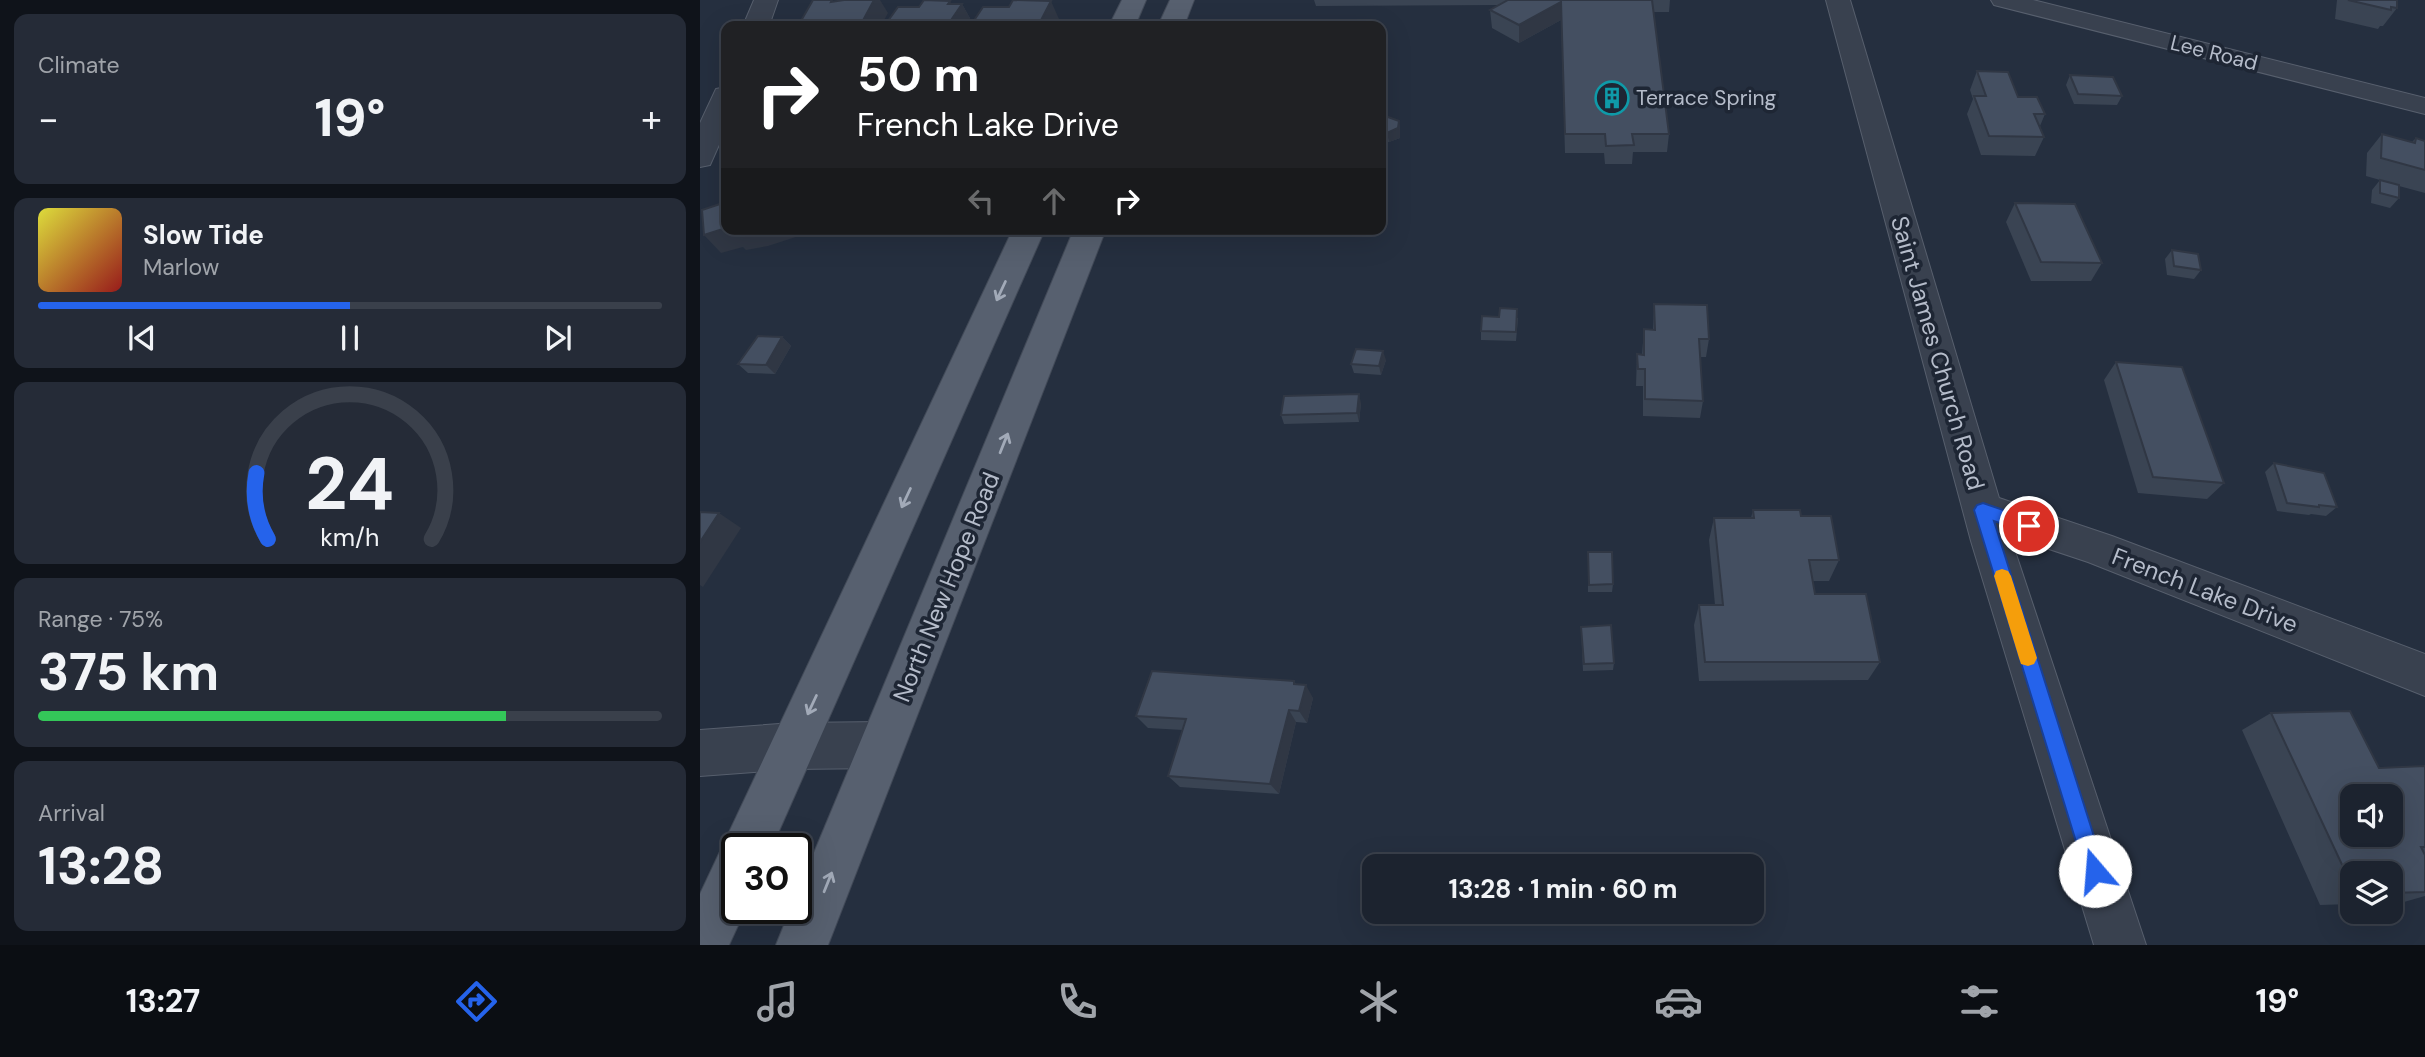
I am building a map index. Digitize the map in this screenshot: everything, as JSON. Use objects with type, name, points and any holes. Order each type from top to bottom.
[{"type":"main road","points":[[1124,21],[1134,0]]},
{"type":"main road","points":[[1173,21],[1182,0]]},
{"type":"main road","points":[[753,833],[1026,235]]},
{"type":"main road","name":"North New Hope Road","points":[[802,945],[1088,235]]},
{"type":"main road","points":[[703,945],[721,905]]},
{"type":"street","points":[[758,21],[765,0]]},
{"type":"street","name":"Saint James Church Road","points":[[1838,0],[1983,510],[2120,945]]},
{"type":"street","name":"Lee Road","points":[[2003,0],[2425,106]]},
{"type":"street","points":[[700,158],[721,106]]},
{"type":"street","name":"French Lake Drive","points":[[1983,510],[2098,548],[2425,675]]},
{"type":"street","points":[[700,753],[793,746],[883,745]]},
{"type":"building","points":[[813,0],[874,0],[863,21],[801,21]]},
{"type":"building","points":[[924,0],[962,4],[950,21],[888,21],[898,7],[919,7]]},
{"type":"building","points":[[1013,0],[1051,1],[1041,21],[974,21],[983,7],[1009,7]]},
{"type":"building","name":"Terrace Spring","points":[[1508,0],[1652,0],[1669,134],[1632,134],[1634,145],[1606,146],[1605,134],[1565,134],[1561,2],[1519,25],[1490,10]]},
{"type":"building","points":[[2348,0],[2397,0],[2397,8],[2391,7],[2391,10]]},
{"type":"building","points":[[1977,71],[2008,72],[2018,97],[2037,97],[2045,114],[2034,114],[2044,137],[1989,136],[1974,96],[1986,96]]},
{"type":"building","points":[[2070,75],[2113,77],[2122,96],[2078,94]]},
{"type":"building","points":[[1386,118],[1399,121],[1398,128],[1386,133]]},
{"type":"building","points":[[2382,134],[2415,143],[2416,138],[2425,141],[2425,170],[2381,158]]},
{"type":"building","points":[[2380,180],[2399,185],[2399,198],[2380,193]]},
{"type":"building","points":[[2015,203],[2075,204],[2102,263],[2041,262]]},
{"type":"building","points":[[721,204],[721,230],[704,235],[702,210]]},
{"type":"building","points":[[2172,250],[2198,254],[2201,270],[2174,266]]},
{"type":"building","points":[[1654,304],[1707,305],[1709,339],[1699,339],[1703,401],[1645,399],[1645,369],[1638,369],[1637,354],[1644,355],[1644,329],[1655,330]]},
{"type":"building","points":[[1500,308],[1517,309],[1516,332],[1481,331],[1482,316],[1499,317]]},
{"type":"building","points":[[758,336],[782,337],[766,365],[738,364]]},
{"type":"building","points":[[1356,349],[1383,351],[1379,366],[1351,364]]},
{"type":"building","points":[[2116,362],[2182,367],[2224,483],[2153,477]]},
{"type":"building","points":[[1359,394],[1357,413],[1281,415],[1284,396]]},
{"type":"building","points":[[2274,463],[2324,473],[2337,507],[2287,503]]},
{"type":"building","points":[[1753,510],[1800,510],[1801,516],[1831,516],[1839,560],[1809,560],[1815,594],[1866,594],[1880,662],[1705,662],[1699,605],[1723,605],[1714,518],[1754,518]]},
{"type":"building","points":[[700,512],[719,513],[700,542]]},
{"type":"building","points":[[1588,552],[1612,552],[1613,584],[1589,585]]},
{"type":"building","points":[[1611,625],[1614,663],[1584,664],[1581,627]]},
{"type":"building","points":[[1152,671],[1294,681],[1294,684],[1306,685],[1299,711],[1289,710],[1270,784],[1168,776],[1186,719],[1136,716]]},
{"type":"building","points":[[2350,711],[2379,768],[2425,766],[2425,847],[2421,847],[2425,855],[2425,892],[2403,893],[2403,861],[2340,861],[2271,713]]},
{"type":"slow traffic","points":[[2002,576],[2028,658]]},
{"type":"place","name":"Terrace Spring","points":[[1612,98]]},
{"type":"route","points":[[2029,526],[1983,510],[2095,871]]}]
